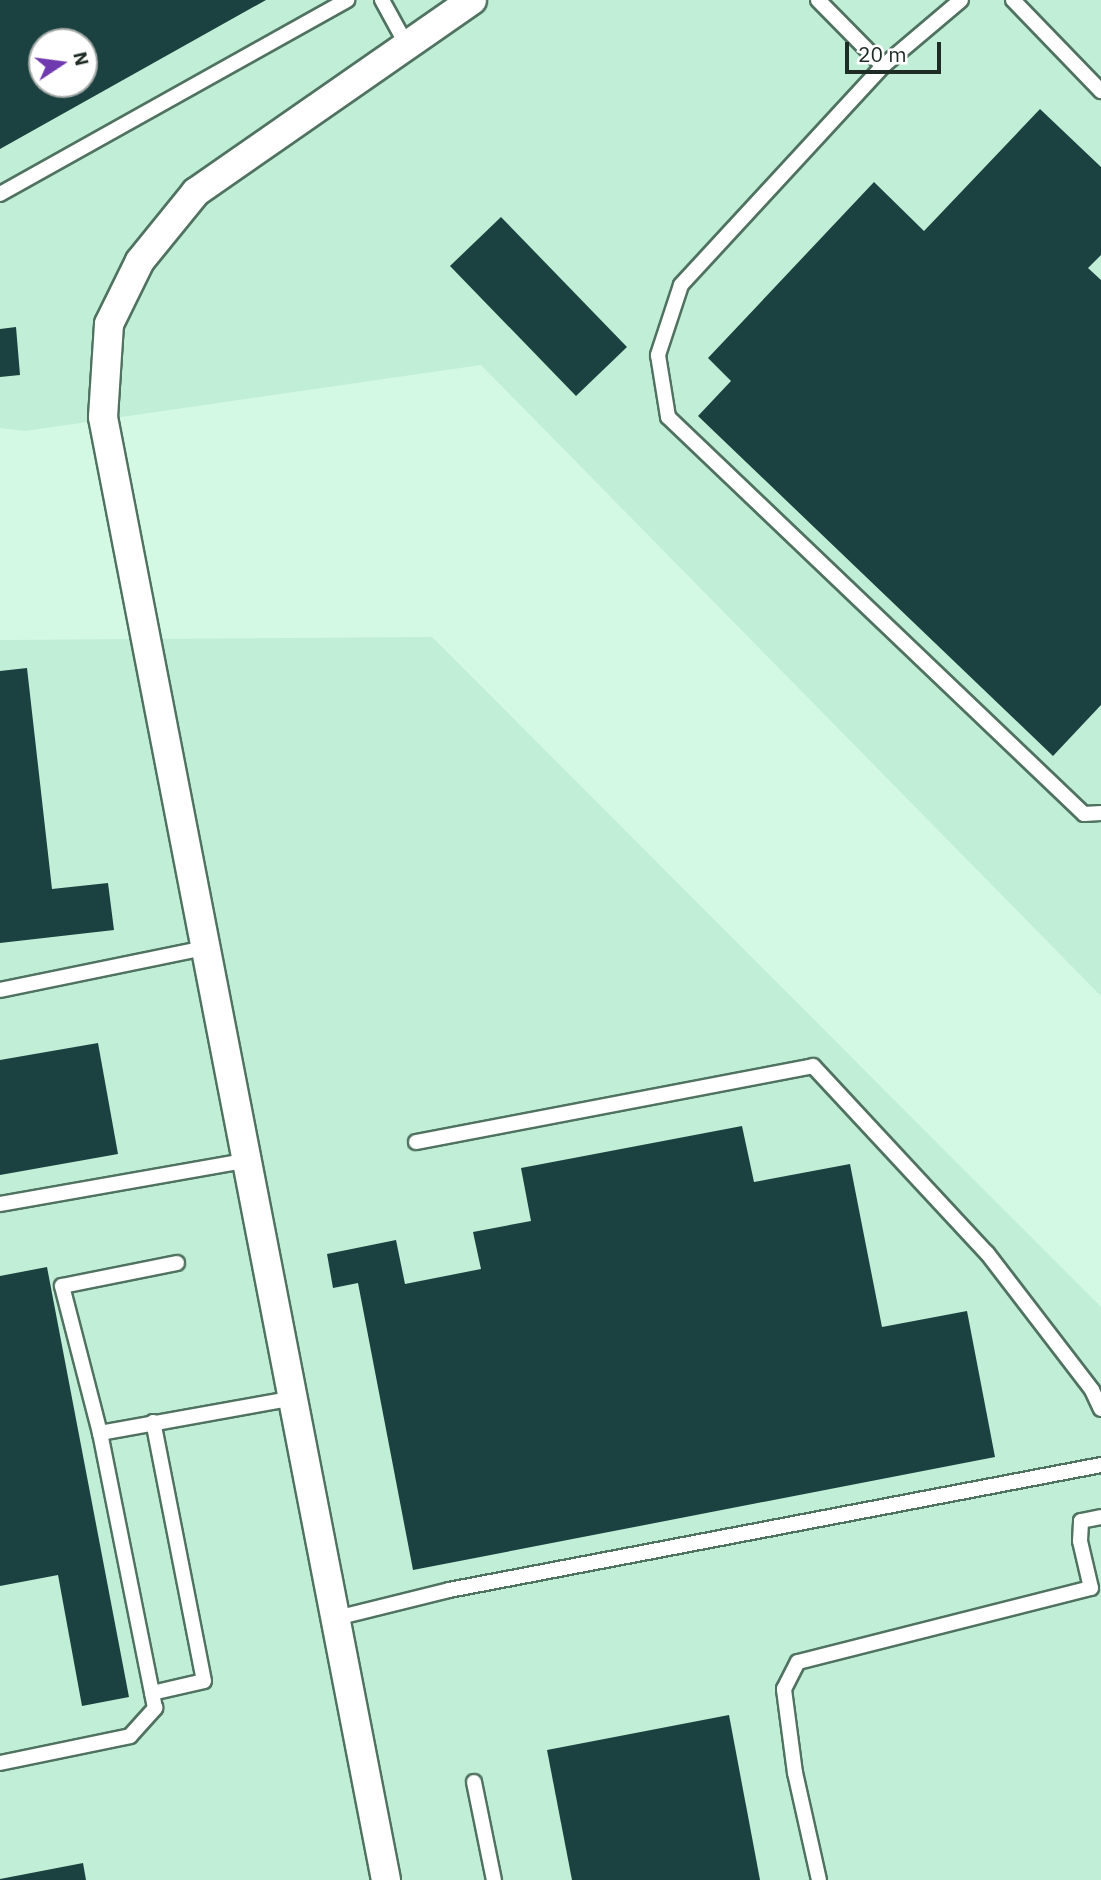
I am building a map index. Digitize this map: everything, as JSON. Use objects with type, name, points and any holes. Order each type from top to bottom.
[{"type":"street","points":[[386,1880],[209,947],[103,417],[109,324],[140,261],[196,191],[405,42],[472,0]]},
{"type":"lane","points":[[0,194],[347,0]]},
{"type":"lane","points":[[382,0],[405,42]]},
{"type":"lane","points":[[818,0],[883,66]]},
{"type":"lane","points":[[961,0],[883,66],[681,285],[658,355],[668,417],[1084,814],[1101,813]]},
{"type":"lane","points":[[1013,0],[1101,91]]},
{"type":"lane","points":[[0,990],[209,947]]},
{"type":"lane","points":[[416,1142],[813,1066],[987,1253],[1092,1390],[1101,1409]]},
{"type":"lane","points":[[0,1204],[249,1160]]},
{"type":"lane","points":[[0,1763],[130,1736],[155,1708],[100,1433],[62,1286],[177,1263]]},
{"type":"lane","points":[[100,1433],[294,1398]]},
{"type":"lane","points":[[152,1693],[204,1681],[153,1422]]},
{"type":"lane","points":[[335,1618],[449,1590],[1101,1465]]},
{"type":"lane","points":[[819,1880],[795,1773],[783,1689],[798,1662],[1091,1588],[1080,1541],[1081,1521],[1101,1517]]},
{"type":"lane","points":[[474,1782],[494,1880]]},
{"type":"shaded area","points":[[0,0],[1101,0],[1101,996],[481,365],[25,431],[0,428]]},
{"type":"shaded area","points":[[432,637],[1101,1307],[1101,1880],[0,1880],[0,640]]},
{"type":"building","points":[[0,0],[266,0],[98,94],[98,28],[28,28],[28,98],[91,98],[0,149]]},
{"type":"building","points":[[1040,109],[1101,167],[1101,255],[1088,268],[1101,280],[1101,705],[1053,756],[698,416],[731,381],[708,358],[874,182],[924,231]]},
{"type":"building","points":[[501,217],[627,347],[576,396],[450,266]]},
{"type":"building","points":[[16,327],[20,375],[0,377],[0,329]]},
{"type":"building","points":[[27,668],[52,889],[108,883],[114,930],[0,943],[0,671]]},
{"type":"building","points":[[98,1043],[118,1154],[0,1175],[0,1060]]},
{"type":"building","points":[[742,1126],[754,1182],[850,1164],[882,1327],[967,1311],[995,1457],[413,1570],[358,1283],[333,1288],[327,1254],[396,1240],[405,1284],[481,1269],[473,1232],[531,1221],[521,1168]]},
{"type":"building","points":[[47,1267],[129,1697],[82,1706],[58,1575],[0,1586],[0,1276]]},
{"type":"building","points":[[729,1715],[760,1880],[572,1880],[547,1750]]},
{"type":"building","points":[[83,1863],[86,1880],[0,1880],[0,1879]]}]
